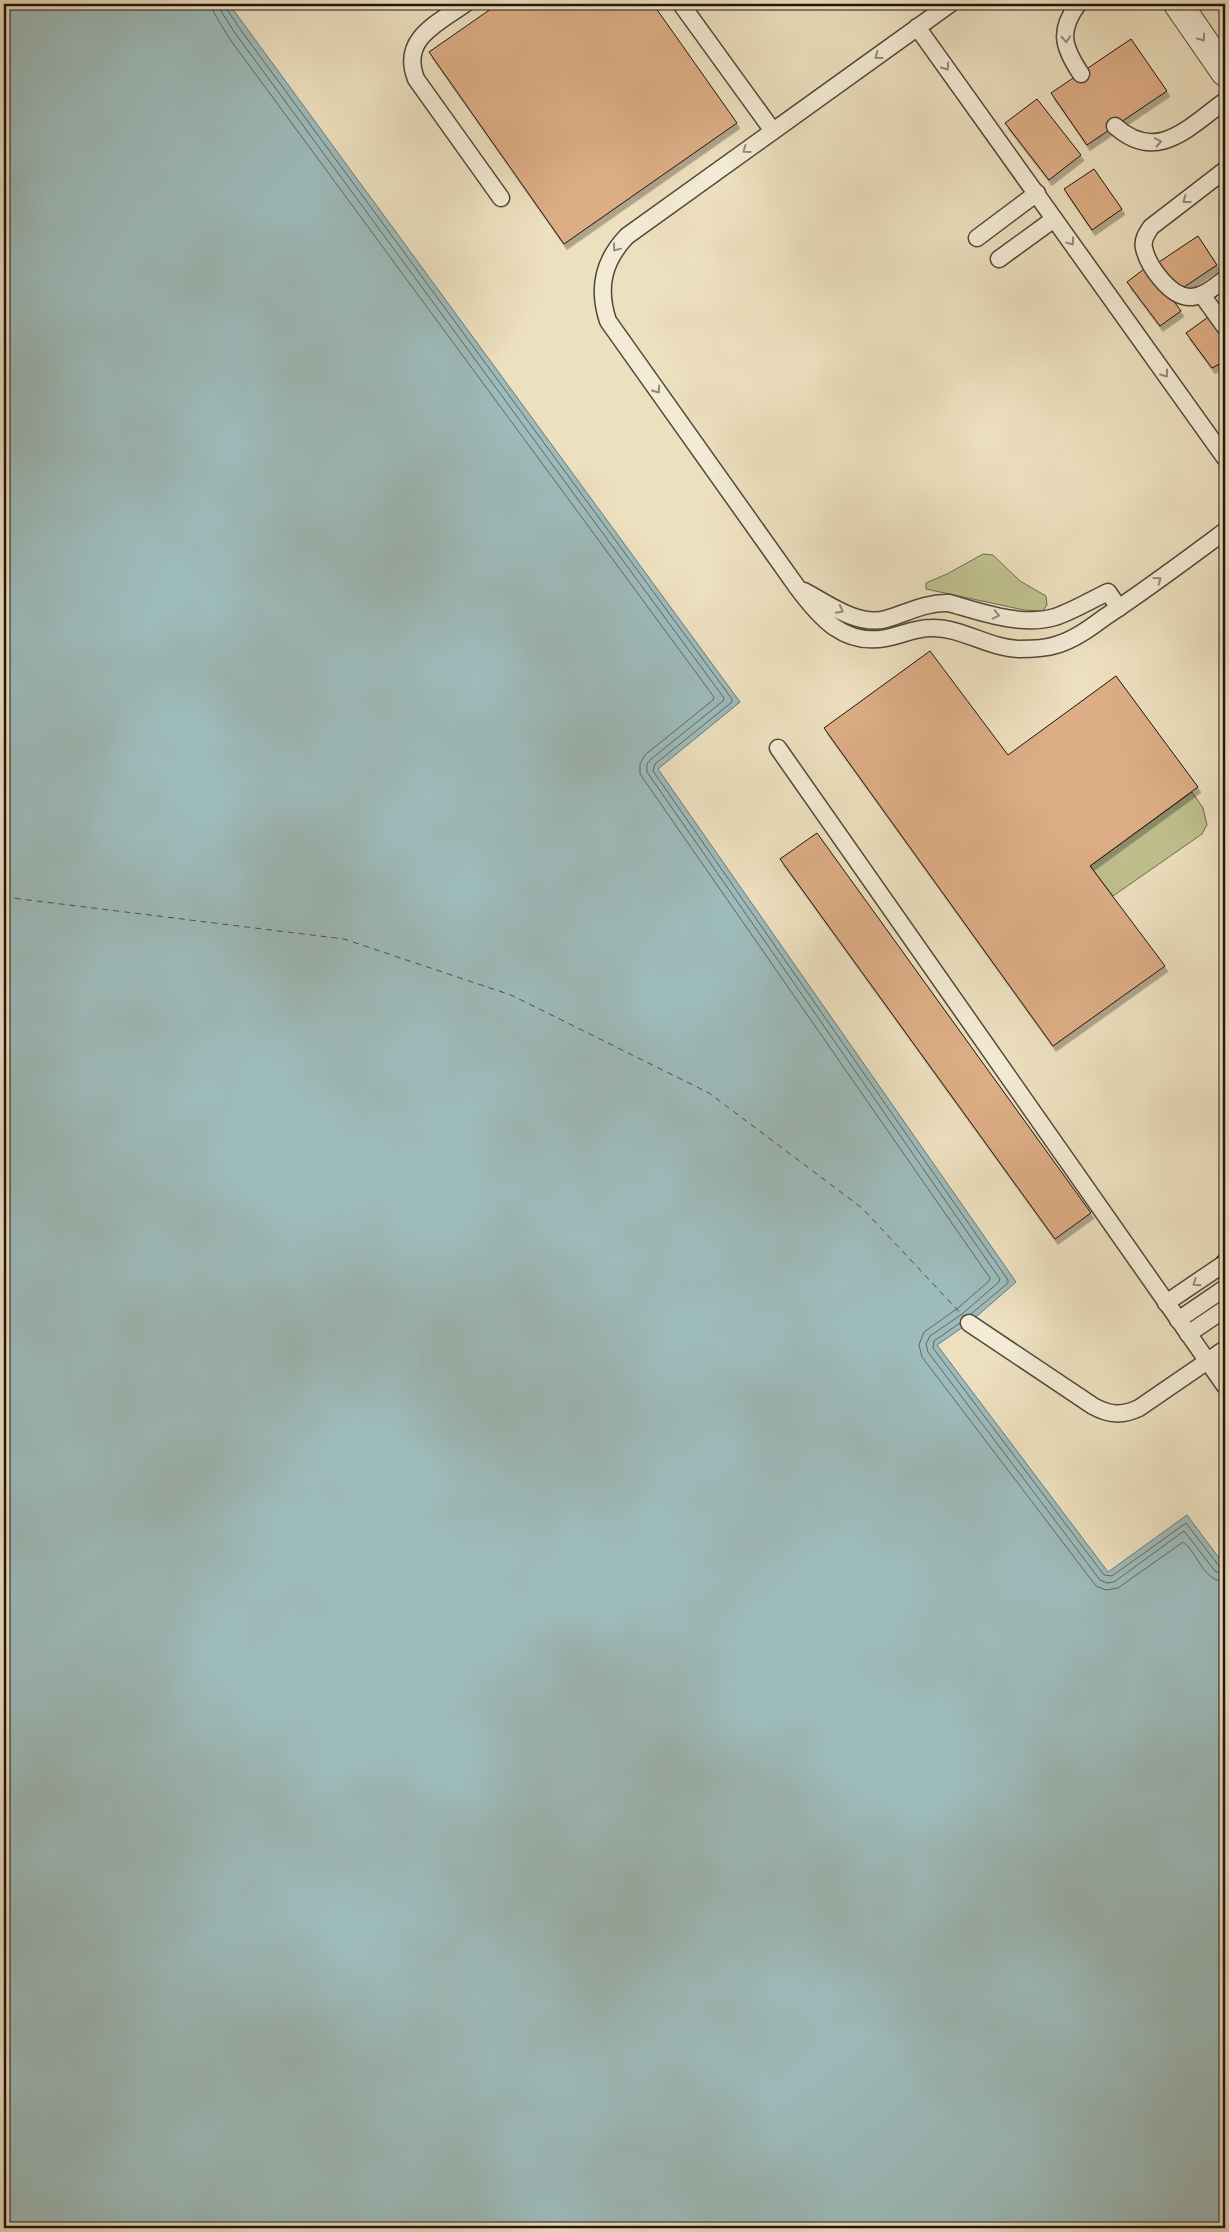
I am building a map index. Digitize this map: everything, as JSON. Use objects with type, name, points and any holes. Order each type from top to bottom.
[{"type":"street","points":[[1178,4],[1225,72]]},
{"type":"lane","points":[[466,4],[420,38],[411,58],[412,69],[416,79],[501,198]]},
{"type":"lane","points":[[681,4],[773,131]]},
{"type":"lane","points":[[950,4],[627,236],[616,247],[608,260],[603,274],[601,290],[603,306],[608,321],[797,587],[834,629],[846,634],[859,638],[880,638],[915,629],[933,628],[950,630],[995,645],[1016,649],[1036,649],[1057,645],[1076,636],[1118,608],[1225,531]]},
{"type":"lane","points":[[1078,4],[1071,14],[1066,27],[1065,40],[1068,55],[1080,74]]},
{"type":"lane","points":[[917,27],[1225,458]]},
{"type":"lane","points":[[1115,126],[1127,137],[1138,141],[1160,142],[1171,138],[1225,101]]},
{"type":"lane","points":[[1225,170],[1151,227],[1145,236],[1144,247],[1167,288],[1177,295],[1190,297],[1202,295],[1225,279]]},
{"type":"lane","points":[[977,238],[1036,193]]},
{"type":"lane","points":[[999,259],[1054,219]]},
{"type":"lane","points":[[1202,295],[1225,327]]},
{"type":"lane","points":[[797,587],[848,614],[876,620],[937,603],[949,603],[1018,620],[1044,619],[1056,616],[1108,592],[1118,608]]},
{"type":"lane","points":[[778,748],[1225,1386]]},
{"type":"lane","points":[[1166,1303],[1225,1263]]},
{"type":"lane","points":[[1178,1320],[1225,1288]]},
{"type":"lane","points":[[1188,1334],[1225,1310]]},
{"type":"lane","points":[[969,1323],[1093,1406],[1104,1412],[1116,1415],[1128,1414],[1139,1408],[1225,1349]]},
{"type":"green space","points":[[983,554],[993,555],[1020,581],[1046,596],[1047,605],[1043,611],[1024,610],[926,589],[926,583],[947,574]]},
{"type":"green space","points":[[1192,792],[1203,808],[1207,825],[1202,834],[1113,896],[1090,866]]},
{"type":"water","points":[[4,4],[229,4],[740,702],[658,769],[1016,1282],[969,1323],[937,1345],[1108,1572],[1187,1515],[1225,1566],[1225,2228],[4,2228]]},
{"type":"building","points":[[498,4],[653,4],[737,123],[564,244],[429,52]]},
{"type":"building","points":[[1131,39],[1167,91],[1087,145],[1051,93]]},
{"type":"building","points":[[1037,99],[1081,155],[1049,180],[1005,123]]},
{"type":"building","points":[[1094,169],[1122,209],[1092,230],[1064,189]]},
{"type":"building","points":[[1198,236],[1217,265],[1178,291],[1159,262]]},
{"type":"building","points":[[1148,266],[1181,311],[1160,326],[1127,282]]},
{"type":"building","points":[[1225,305],[1225,366],[1223,362],[1212,368],[1186,333]]},
{"type":"building","points":[[930,651],[1008,755],[1116,676],[1198,787],[1090,866],[1165,966],[1053,1046],[824,728]]},
{"type":"building","points":[[817,833],[1091,1213],[1055,1239],[780,859]]},
{"type":"building","points":[[1225,1249],[1225,1289],[1210,1264]]},
{"type":"ferry route","points":[[4,897],[344,939],[511,995],[709,1093],[862,1208],[965,1318]]}]
